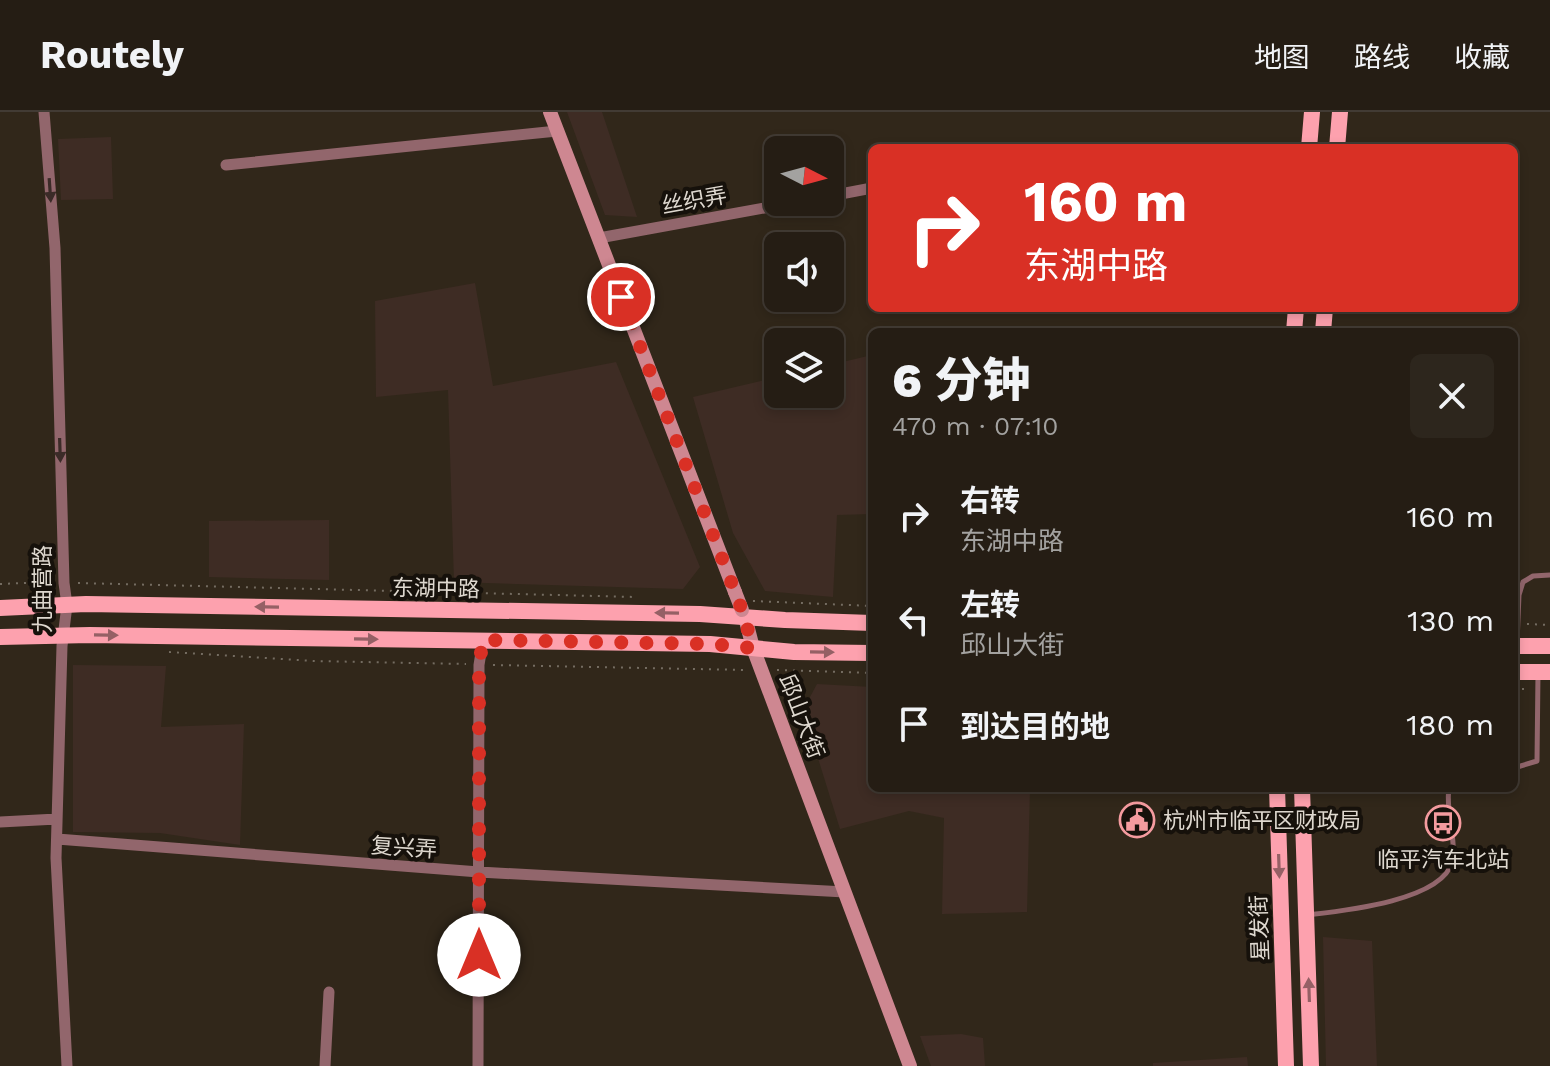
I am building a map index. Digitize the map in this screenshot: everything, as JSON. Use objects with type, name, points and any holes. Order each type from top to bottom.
[{"type":"main road","name":"邱山大街","points":[[550,112],[735,592],[745,609],[753,648],[910,1066]]},
{"type":"main road","points":[[1309,144],[1312,112]]},
{"type":"main road","points":[[1337,144],[1340,112]]},
{"type":"main road","name":"东湖中路","points":[[0,608],[67,605],[700,614],[745,609],[868,623]]},
{"type":"main road","points":[[0,637],[63,635],[710,644],[868,653]]},
{"type":"main road","points":[[1518,646],[1550,646]]},
{"type":"main road","points":[[1518,672],[1544,672]]},
{"type":"main road","name":"星发街","points":[[1277,792],[1286,1066]]},
{"type":"main road","points":[[1302,792],[1311,1066]]},
{"type":"street","name":"九曲营路","points":[[44,112],[55,248],[67,605],[63,635],[57,819],[67,1066]]},
{"type":"street","points":[[226,165],[557,131]]},
{"type":"street","points":[[844,193],[868,189]]},
{"type":"street","name":"丝织弄","points":[[599,238],[764,208]]},
{"type":"street","points":[[478,1066],[479,665],[483,640]]},
{"type":"street","points":[[0,822],[57,819]]},
{"type":"street","name":"复兴弄","points":[[57,839],[479,872],[845,892]]},
{"type":"street","points":[[325,1066],[329,992]]},
{"type":"lane","points":[[1518,624],[1519,595],[1523,582],[1533,576],[1550,575]]},
{"type":"lane","points":[[1518,767],[1537,761],[1544,672]]},
{"type":"lane","points":[[1306,915],[1356,909],[1398,899],[1442,879],[1452,861],[1449,792]]},
{"type":"path","points":[[0,584],[641,597]]},
{"type":"path","points":[[745,609],[868,606]]},
{"type":"path","points":[[1518,624],[1550,625]]},
{"type":"path","points":[[156,651],[313,661],[868,673]]},
{"type":"shaded area","points":[[567,112],[602,112],[637,217],[605,215]]},
{"type":"shaded area","points":[[111,137],[113,199],[61,200],[58,139]]},
{"type":"shaded area","points":[[475,283],[493,386],[616,362],[700,567],[683,589],[454,582],[448,390],[376,397],[375,301]]},
{"type":"shaded area","points":[[868,356],[868,514],[837,515],[833,597],[765,591],[733,533],[693,397],[764,380],[764,408],[844,408],[844,362]]},
{"type":"shaded area","points":[[329,520],[329,580],[209,577],[209,521]]},
{"type":"shaded area","points":[[73,665],[166,666],[161,727],[244,724],[240,845],[160,833],[73,832]]},
{"type":"shaded area","points":[[817,684],[868,687],[868,792],[1030,792],[1027,912],[942,914],[944,818],[909,811],[840,829],[803,710]]},
{"type":"shaded area","points":[[1323,937],[1372,941],[1377,1066],[1326,1066]]},
{"type":"shaded area","points":[[961,1034],[983,1038],[985,1066],[931,1066],[920,1036]]},
{"type":"shaded area","points":[[1247,1057],[1248,1066],[1153,1066],[1153,1063]]},
{"type":"place","name":"杭州市临平区财政局","points":[[1137,820]]},
{"type":"place","name":"临平汽车北站","points":[[1443,823]]},
{"type":"route","points":[[479,955],[479,665],[483,640],[710,644],[753,648],[742,610],[621,297]]}]
